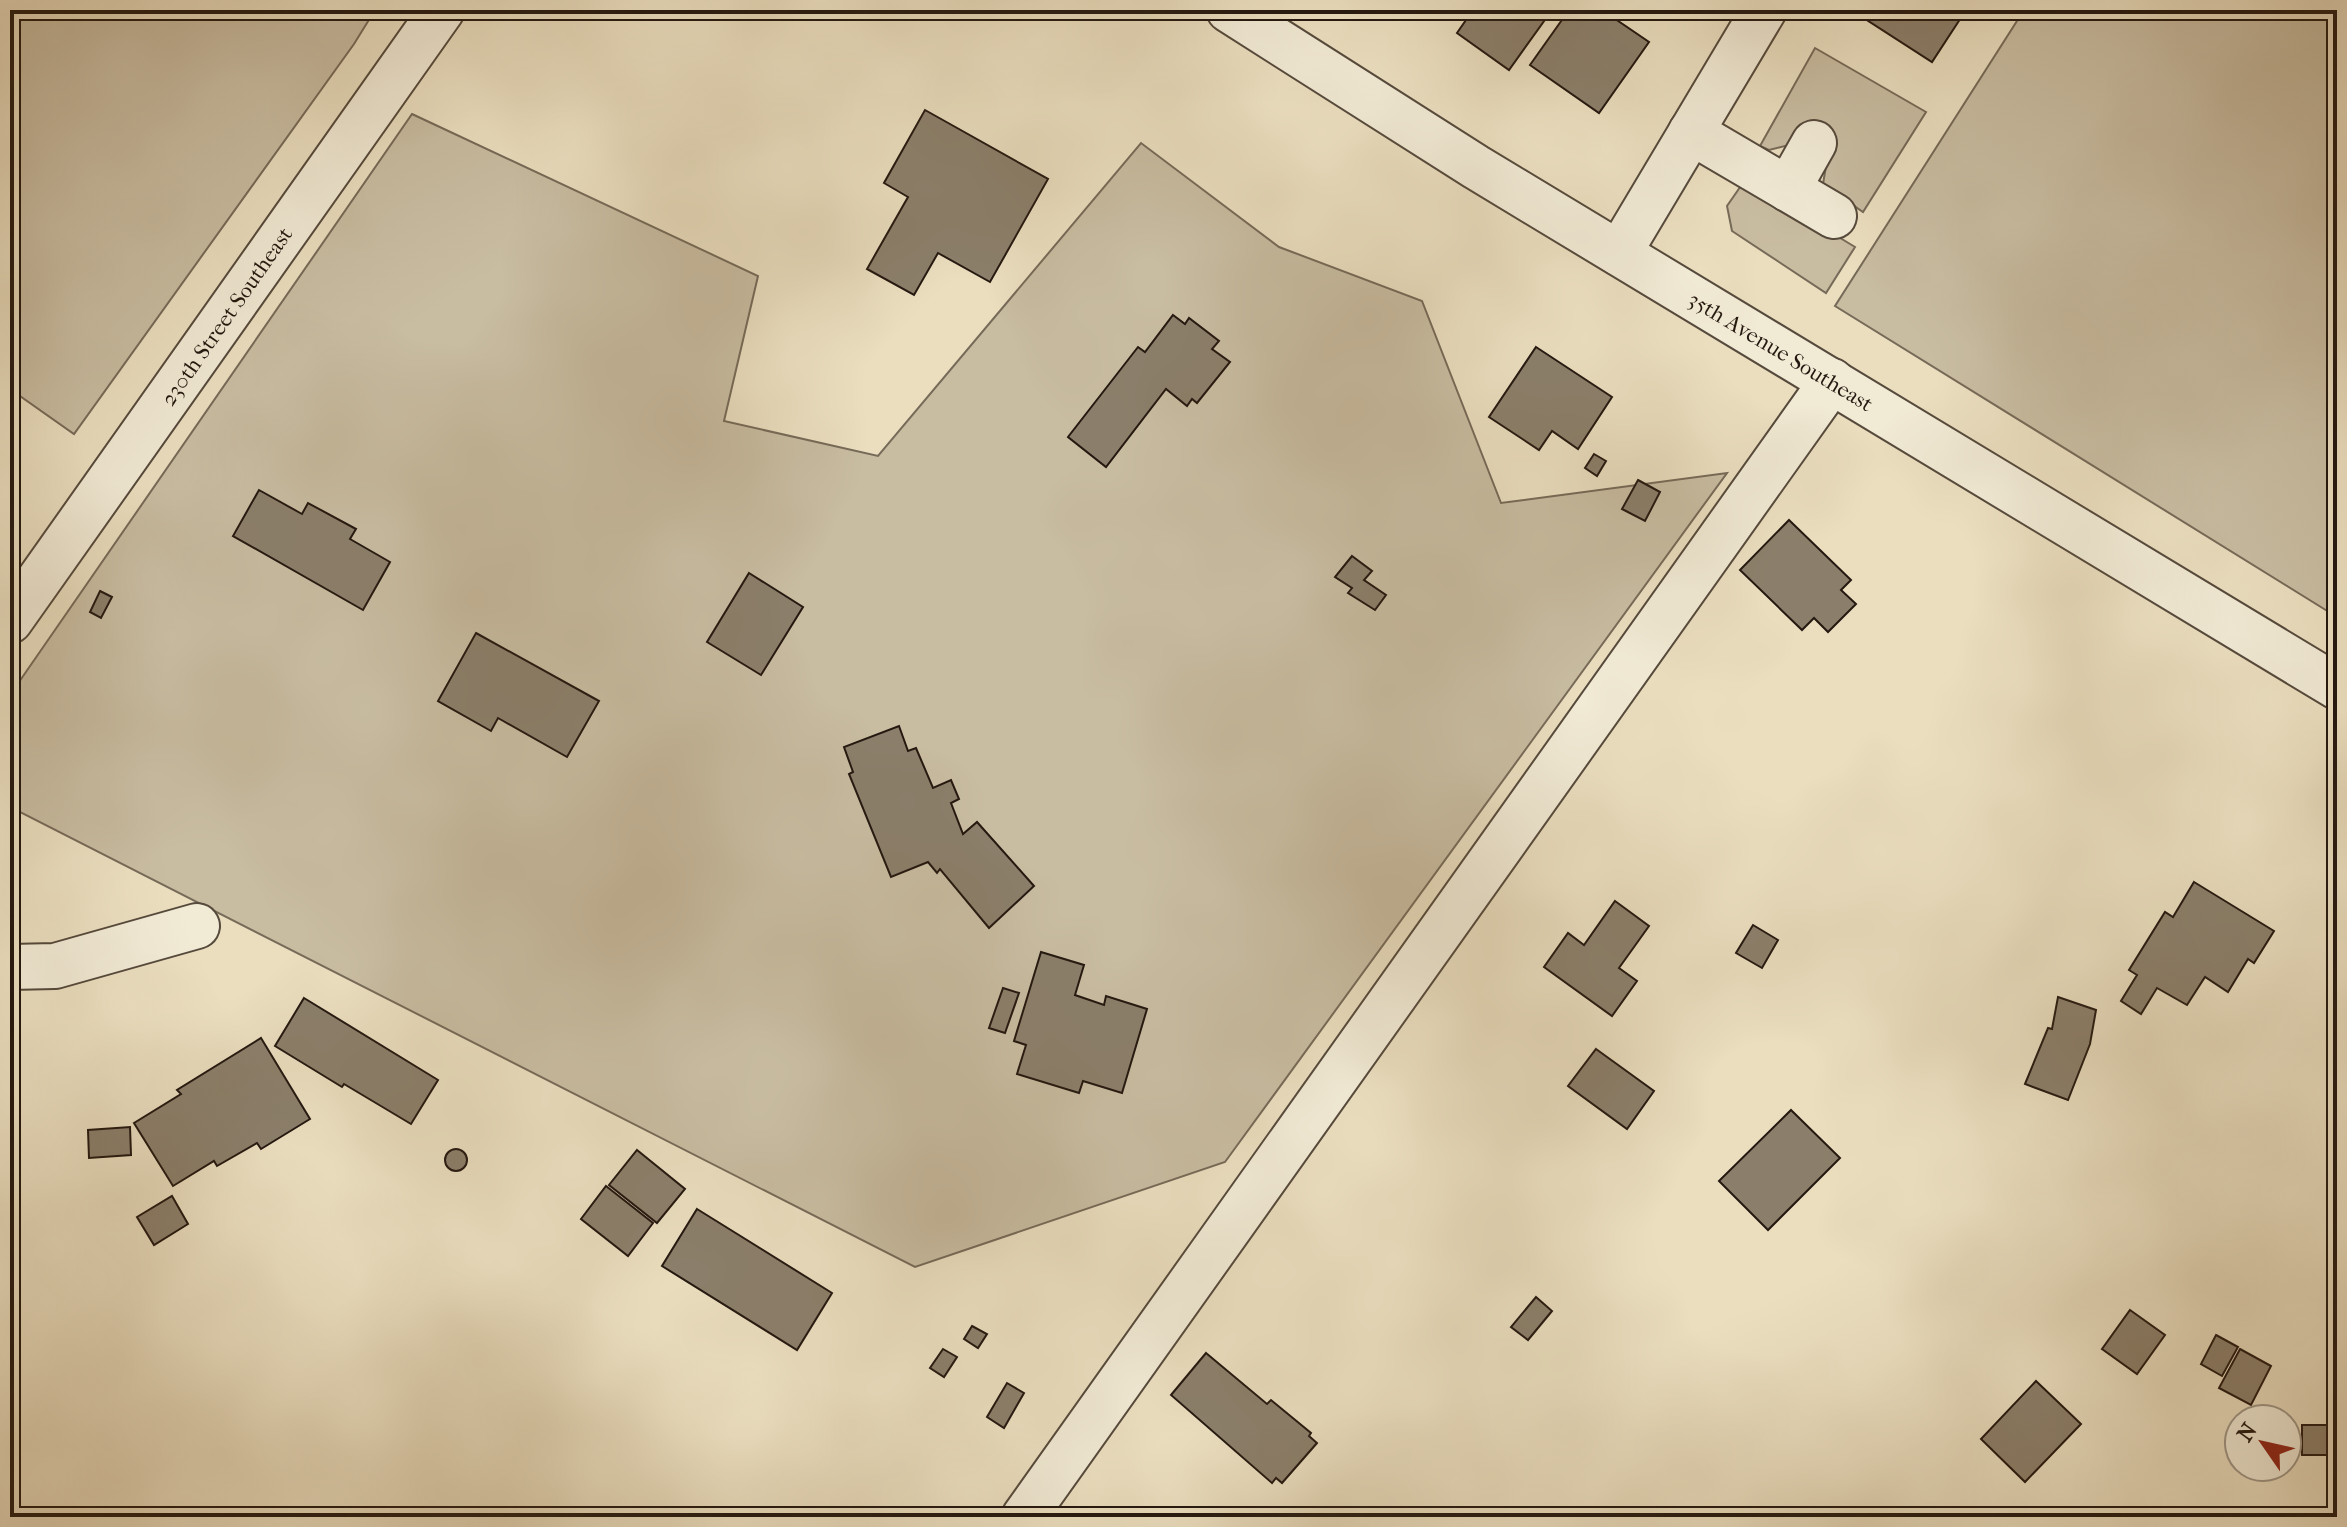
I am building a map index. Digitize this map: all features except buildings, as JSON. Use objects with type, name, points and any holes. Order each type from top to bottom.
[{"type":"street","name":"230th Street Southeast","points":[[10,621],[442,10]]},
{"type":"street","name":"35th Avenue Southeast","points":[[1229,10],[1454,153],[2337,687]]},
{"type":"street","points":[[1619,253],[1763,11]]},
{"type":"street","points":[[1691,132],[1834,216]]},
{"type":"street","points":[[1788,189],[1814,143]]},
{"type":"street","points":[[1024,1517],[1832,381]]},
{"type":"street","points":[[10,967],[55,966],[197,926]]},
{"type":"shaded area","points":[[10,10],[375,10],[354,44],[74,434],[10,389]]},
{"type":"shaded area","points":[[2024,10],[2337,10],[2337,617],[1835,306]]},
{"type":"shaded area","points":[[1815,48],[1926,112],[1863,212],[1823,184],[1828,154],[1789,145],[1769,150],[1760,146]]},
{"type":"shaded area","points":[[412,114],[758,276],[724,421],[878,456],[1141,143],[1279,247],[1422,301],[1501,503],[1727,473],[1225,1162],[915,1267],[10,807],[10,695]]},
{"type":"shaded area","points":[[1745,180],[1855,247],[1826,293],[1732,231],[1727,206]]}]
